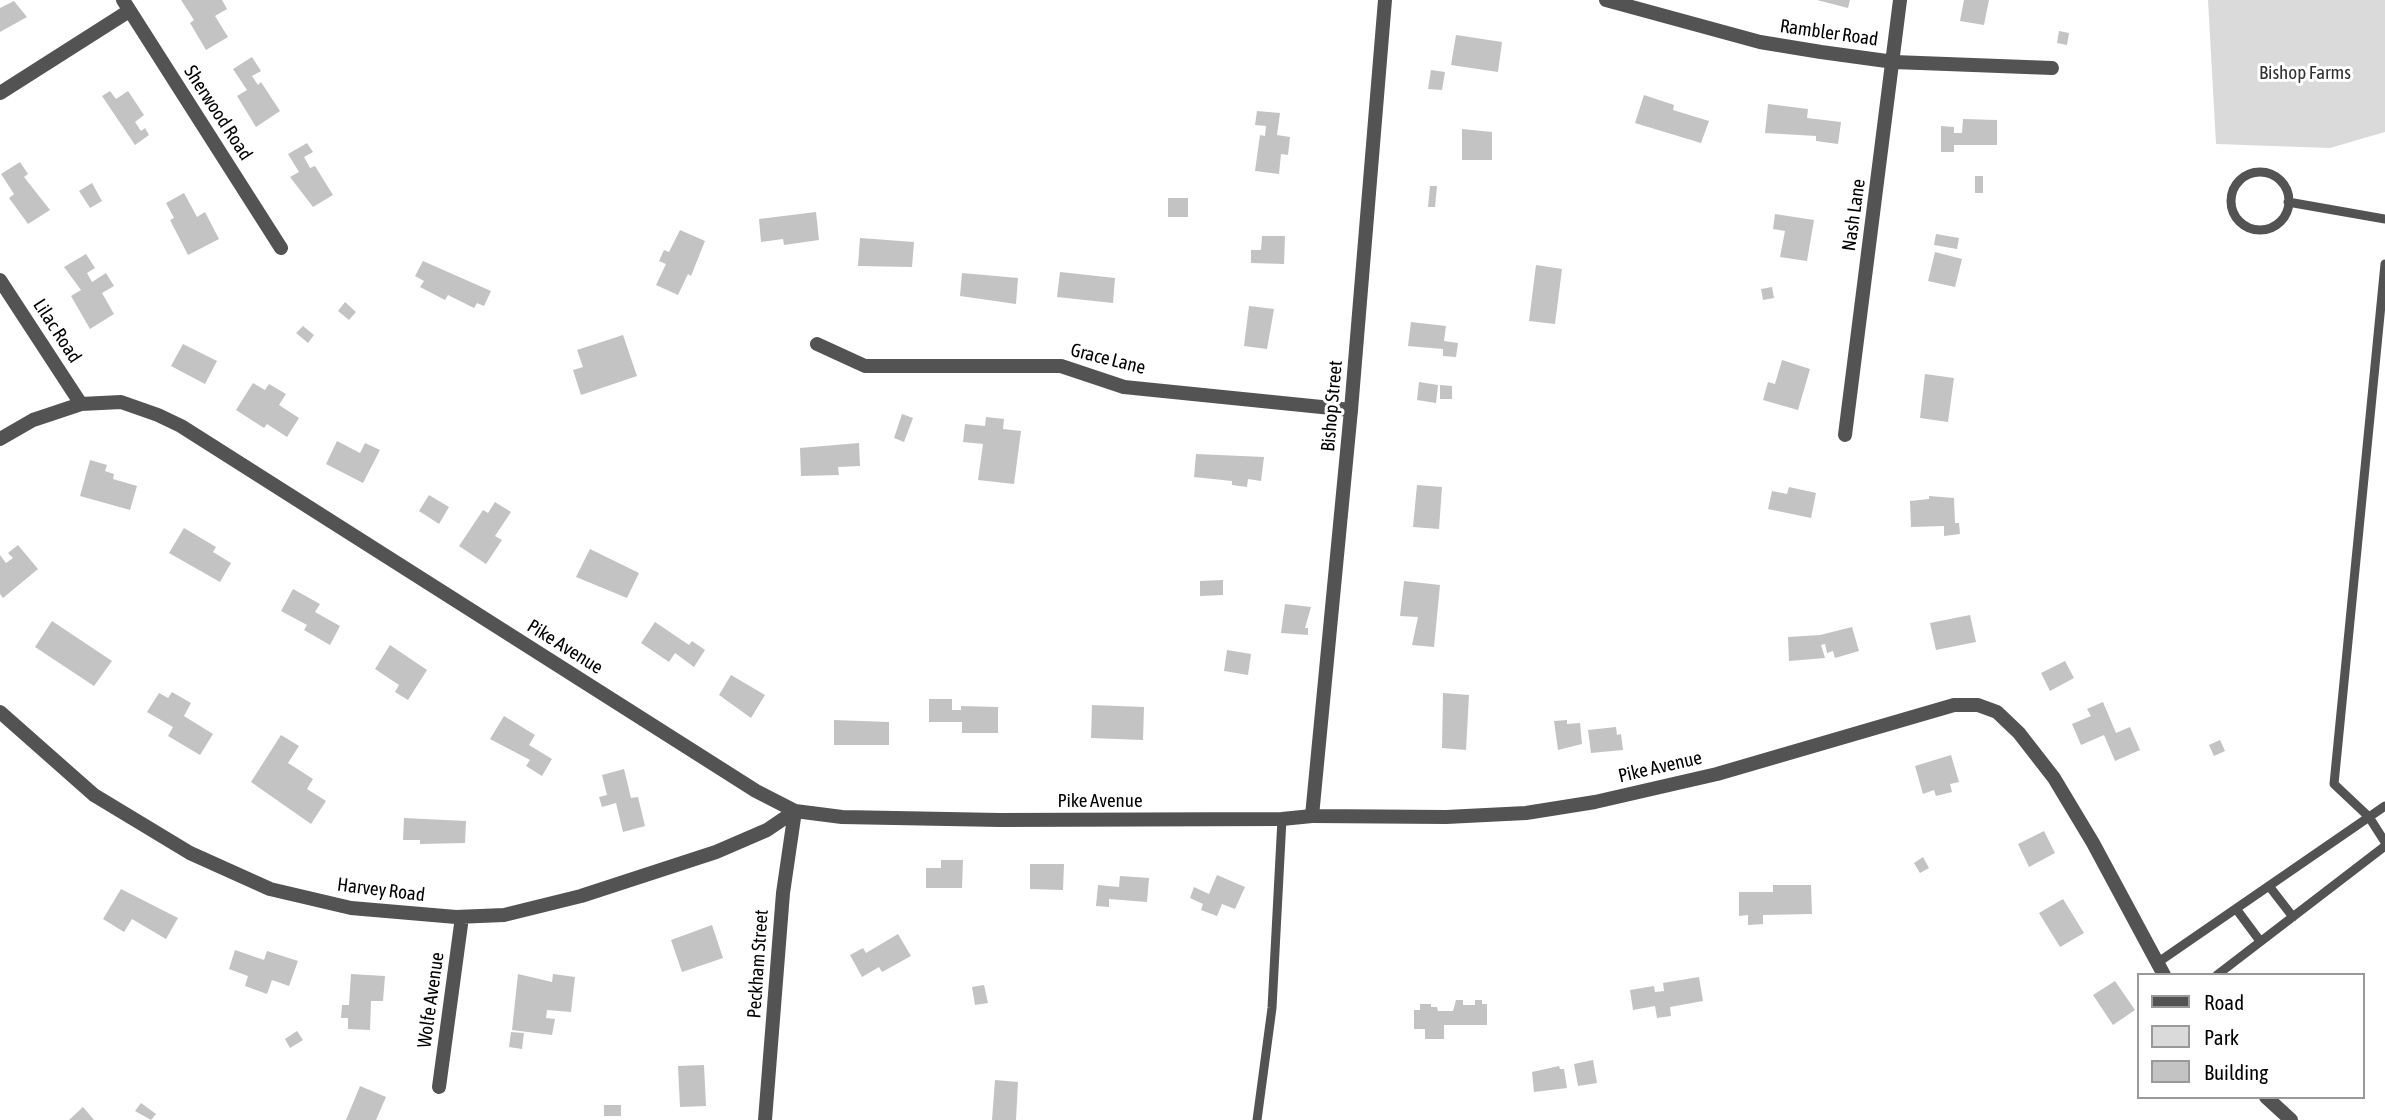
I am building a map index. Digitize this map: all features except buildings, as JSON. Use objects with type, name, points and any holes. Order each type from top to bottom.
[{"type":"street","name":"Bishop Street","points":[[1312,816],[1351,410],[1385,0]]},
{"type":"street","name":"Rambler Road","points":[[1606,0],[1760,42],[1894,62],[2052,68]]},
{"type":"street","name":"Nash Lane","points":[[1845,435],[1894,62],[1899,0]]},
{"type":"street","points":[[0,93],[126,5]]},
{"type":"street","name":"Sherwood Road","points":[[126,5],[281,248]]},
{"type":"street","name":"Lilac Road","points":[[0,280],[81,404]]},
{"type":"street","name":"Grace Lane","points":[[817,344],[865,366],[1061,366],[1125,387],[1351,410]]},
{"type":"street","name":"Pike Avenue","points":[[0,439],[33,420],[81,404],[121,402],[180,426],[744,784],[794,811],[818,816],[1000,820],[1282,819],[1312,816],[1446,817],[1526,813],[1581,804],[1717,774],[1954,705],[1978,705],[1997,712],[2019,733],[2054,778],[2093,843],[2161,969]]},
{"type":"street","name":"Harvey Road","points":[[0,712],[94,795],[190,853],[270,889],[351,908],[462,917],[496,917],[581,897],[725,848],[766,830],[794,811]]},
{"type":"street","name":"Peckham Street","points":[[765,1120],[783,893],[794,811]]},
{"type":"street","name":"Wolfe Avenue","points":[[439,1087],[462,917]]},
{"type":"street","points":[[2268,1099],[2291,1120]]},
{"type":"lane","points":[[2258,172],[2268,173],[2283,184],[2288,202],[2282,219],[2266,229],[2256,229],[2247,227],[2234,214],[2231,195],[2241,179],[2258,172]]},
{"type":"lane","points":[[2288,202],[2385,219]]},
{"type":"lane","points":[[2220,973],[2385,844],[2369,817],[2334,784],[2385,264]]},
{"type":"lane","points":[[2161,969],[2269,886],[2385,806]]},
{"type":"lane","points":[[1257,1120],[1272,1008],[1282,819]]},
{"type":"lane","points":[[2269,886],[2292,917]]},
{"type":"lane","points":[[2237,910],[2260,941]]},
{"type":"green space","name":"Bishop Farms","points":[[2208,0],[2385,0],[2385,132],[2330,148],[2216,144]]}]
